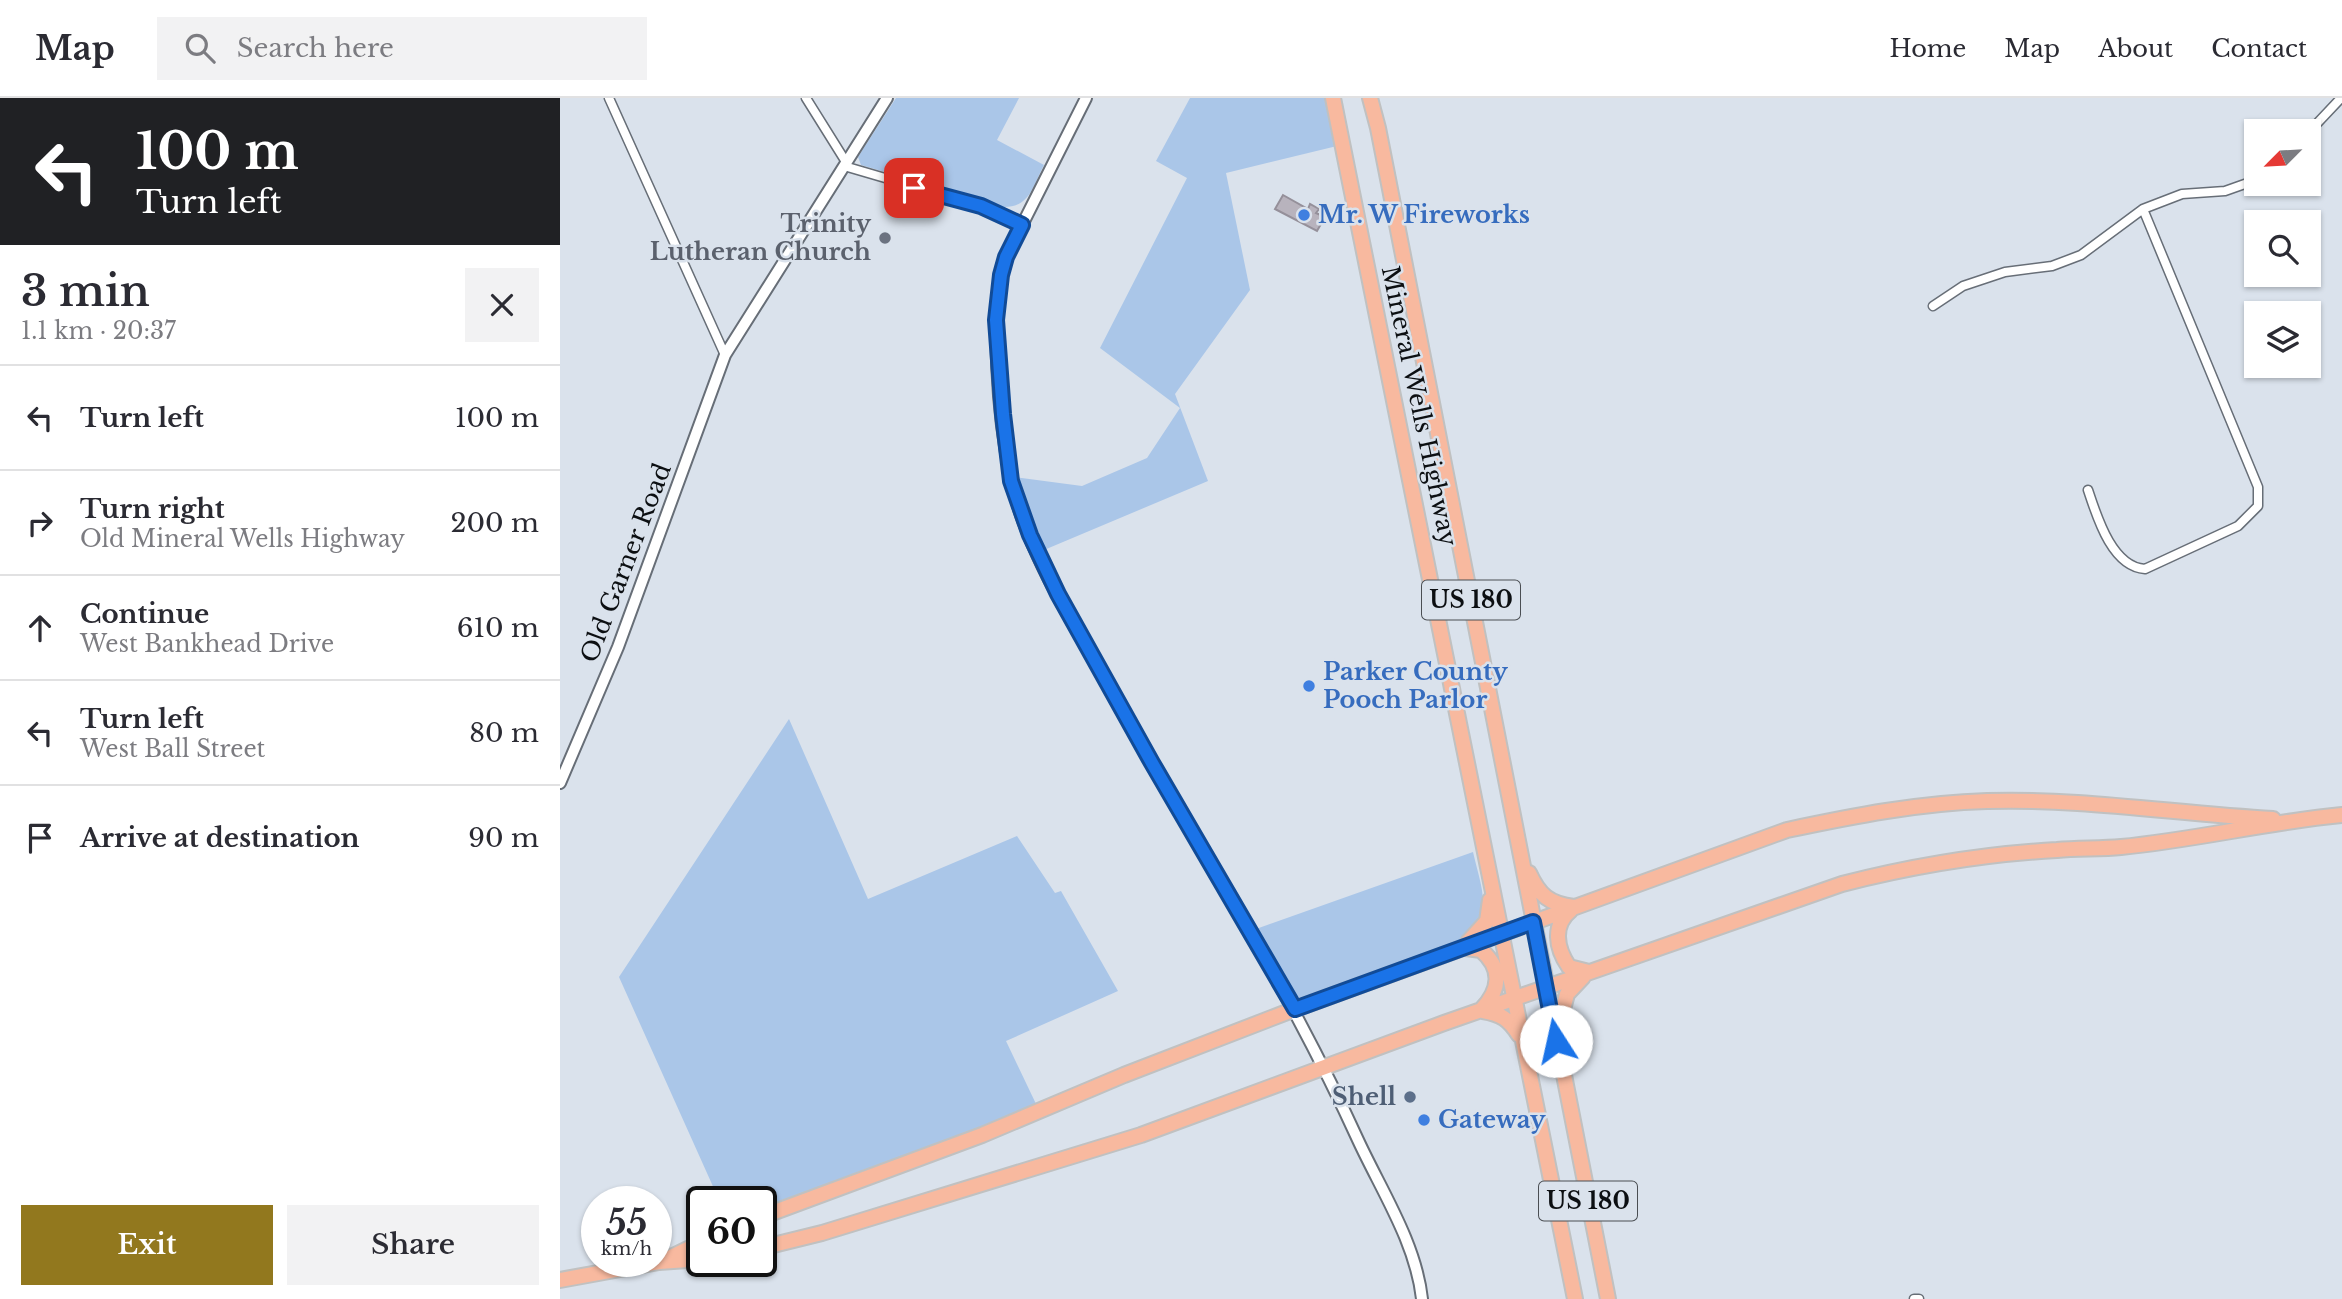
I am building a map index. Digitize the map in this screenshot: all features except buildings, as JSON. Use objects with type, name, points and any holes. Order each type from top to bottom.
[{"type":"main road","name":"Mineral Wells Highway","points":[[1333,98],[1575,1299]]},
{"type":"main road","name":"Mineral Wells Highway","points":[[1370,98],[1608,1299]]},
{"type":"main road","points":[[777,1211],[982,1135],[1124,1075],[1295,1009],[1787,830],[1909,808],[1985,801],[2039,801],[2292,820]]},
{"type":"main road","points":[[777,1244],[822,1233],[1141,1135],[1766,908],[1885,873],[2014,853],[2119,848],[2183,840],[2292,820],[2342,815]]},
{"type":"main road","points":[[1519,850],[1538,890],[1545,898],[1558,905],[1575,907]]},
{"type":"main road","points":[[1462,947],[1479,933],[1487,921],[1490,877]]},
{"type":"main road","points":[[1575,907],[1559,924],[1557,939],[1569,967],[1589,972]]},
{"type":"main road","points":[[1462,947],[1481,950],[1493,967],[1497,982],[1494,996],[1481,1010]]},
{"type":"main road","points":[[1556,1041],[1567,994],[1573,984],[1589,972]]},
{"type":"main road","points":[[1481,1010],[1498,1013],[1507,1019],[1523,1040]]},
{"type":"main road","points":[[560,1280],[581,1276]]},
{"type":"street","points":[[608,98],[725,355]]},
{"type":"street","points":[[806,98],[845,164],[981,206],[1022,225]]},
{"type":"street","name":"Old Garner Road","points":[[560,783],[623,635],[725,355],[887,98]]},
{"type":"street","points":[[1086,98],[1006,257],[1001,275],[996,320],[1011,481],[1030,535],[1058,594],[1152,763],[1295,1009],[1325,1067],[1401,1229],[1412,1258],[1422,1299]]},
{"type":"street","points":[[2321,120],[2341,98]]},
{"type":"street","points":[[1933,306],[1963,286],[1995,275],[2052,266],[2081,255],[2143,209],[2182,194],[2225,191],[2244,184]]},
{"type":"street","points":[[2088,491],[2113,548],[2123,560],[2136,568],[2145,569],[2238,526],[2258,506],[2258,487],[2143,209]]},
{"type":"street","points":[[1914,1299],[1919,1299]]},
{"type":"shaded area","points":[[896,98],[1019,98],[997,140],[1044,165],[1030,194],[1020,203],[1004,207],[861,165],[858,157]]},
{"type":"shaded area","points":[[1190,98],[1327,98],[1337,146],[1226,173],[1250,290],[1175,394],[1208,481],[1044,550],[1031,523],[1015,477],[1082,486],[1147,458],[1180,408],[1100,348],[1187,178],[1156,161]]},
{"type":"shaded area","points":[[789,719],[868,899],[1017,836],[1055,893],[1061,891],[1118,991],[1006,1041],[1037,1106],[777,1203],[777,1186],[713,1186],[619,977]]},
{"type":"shaded area","points":[[1473,852],[1483,902],[1477,923],[1469,932],[1456,942],[1301,998],[1291,994],[1256,929]]},
{"type":"place","name":"Mr. W Fireworks","points":[[1304,215]]},
{"type":"place","name":"Trinity Lutheran Church","points":[[885,238]]},
{"type":"place","name":"Parker County Pooch Parlor","points":[[1309,686]]},
{"type":"place","name":"Shell","points":[[1410,1097]]},
{"type":"place","name":"Gateway","points":[[1424,1120]]},
{"type":"route","points":[[914,188],[981,206],[1022,225],[1006,257],[1001,275],[996,320],[1011,481],[1030,535],[1058,594],[1152,763],[1295,1009],[1533,922],[1556,1041]]}]
